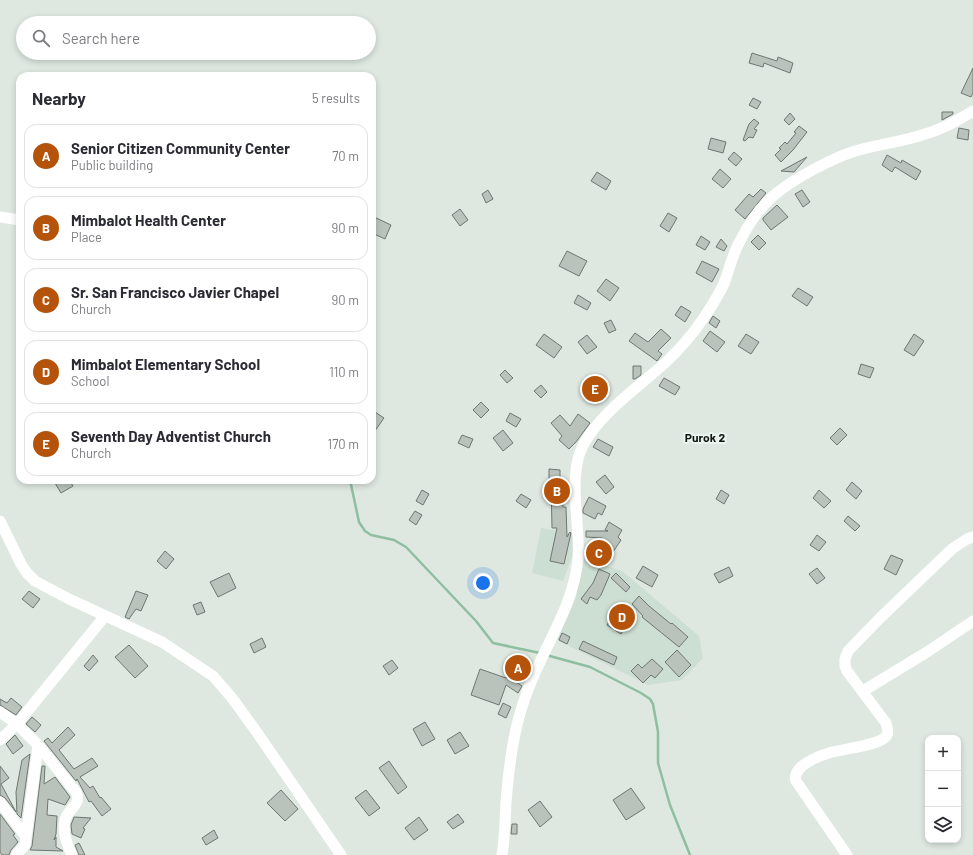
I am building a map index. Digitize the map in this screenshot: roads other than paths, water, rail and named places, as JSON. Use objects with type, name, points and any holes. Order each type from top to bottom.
[{"type":"street","points":[[502,855],[512,751],[525,697],[559,623],[570,595],[576,572],[578,555],[575,500],[576,476],[578,460],[585,442],[597,425],[622,400],[671,357],[704,318],[722,286],[740,240],[756,215],[778,192],[796,180],[831,161],[853,152],[924,135],[947,126],[973,111]]},
{"type":"street","points":[[0,218],[16,220]]},
{"type":"street","points":[[0,521],[21,564],[35,580],[105,616],[162,642],[213,676],[232,698],[256,731],[341,855]]},
{"type":"street","points":[[848,855],[803,791],[795,777],[797,771],[811,760],[829,753],[880,741],[887,735],[888,732],[886,723],[847,672],[845,659],[848,651],[880,618],[952,550],[967,539],[973,537]]},
{"type":"street","points":[[0,740],[16,724],[105,616]]},
{"type":"street","points":[[863,691],[927,652],[973,621]]},
{"type":"street","points":[[0,712],[16,724],[38,745],[76,792],[78,801],[69,812],[65,820],[64,831],[67,844],[72,855]]},
{"type":"street","points":[[16,855],[24,848],[38,745]]},
{"type":"street","points":[[0,802],[26,837]]},
{"type":"waterway","points":[[351,484],[359,522],[365,531],[371,535],[394,540],[406,547],[476,621],[493,643],[540,653]]},
{"type":"waterway","points":[[546,655],[590,667],[650,699],[653,704],[658,732],[658,763],[670,805],[690,855]]},
{"type":"place","name":"Seventh Day Adventist Church","points":[[595,389]]},
{"type":"place","name":"Mimbalot Health Center","points":[[557,491]]},
{"type":"place","name":"Sr. San Francisco Javier Chapel","points":[[599,553]]},
{"type":"place","name":"Mimbalot Elementary School","points":[[622,617]]},
{"type":"place","name":"Senior Citizen Community Center","points":[[518,668]]},
{"type":"district","name":"Purok 2","points":[[705,438]]}]
